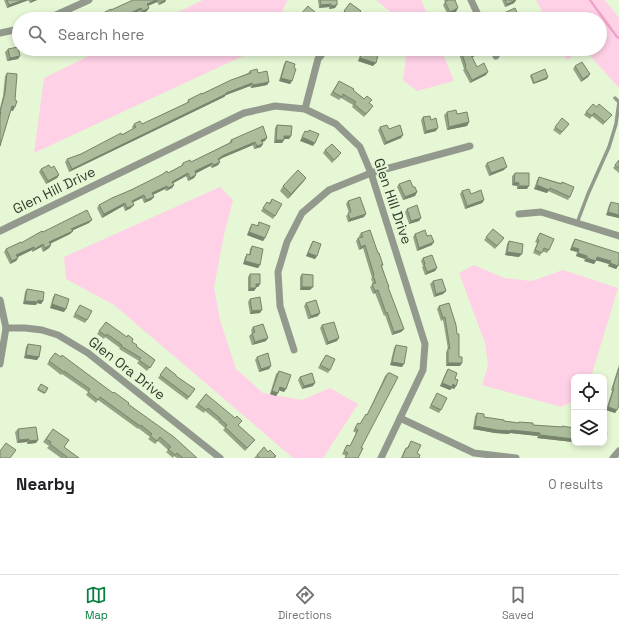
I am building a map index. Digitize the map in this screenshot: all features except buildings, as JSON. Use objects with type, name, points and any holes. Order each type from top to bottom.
[{"type":"street","points":[[63,12],[89,0]]},
{"type":"street","points":[[472,0],[477,12]]},
{"type":"street","points":[[0,33],[12,30]]},
{"type":"street","points":[[305,109],[318,59],[320,56]]},
{"type":"street","name":"Glen Hill Drive","points":[[0,230],[244,113],[275,106],[305,109],[336,124],[360,147],[371,173],[425,344],[423,370],[381,458]]},
{"type":"street","points":[[294,350],[280,306],[278,272],[287,242],[302,213],[329,190],[371,173],[470,146]]},
{"type":"street","points":[[519,214],[541,212],[619,236]]},
{"type":"street","points":[[0,300],[6,328],[0,364]]},
{"type":"street","name":"Glen Ora Drive","points":[[6,328],[42,330],[58,335],[88,352],[220,458]]},
{"type":"street","points":[[400,418],[474,453],[516,458]]},
{"type":"street","points":[[613,458],[619,451]]},
{"type":"lane","points":[[577,223],[612,139],[619,102],[615,98]]},
{"type":"shaded area","points":[[203,0],[289,0],[287,1],[282,12],[178,12]]},
{"type":"shaded area","points":[[376,0],[421,0],[426,12],[391,12]]},
{"type":"shaded area","points":[[536,0],[605,0],[619,18],[619,88],[590,56],[607,56],[607,12],[542,12]]},
{"type":"shaded area","points":[[89,56],[243,56],[34,153],[44,78]]},
{"type":"shaded area","points":[[406,56],[444,56],[454,81],[417,91],[403,80]]},
{"type":"shaded area","points":[[565,56],[572,56],[567,60]]},
{"type":"shaded area","points":[[220,187],[233,200],[224,235],[214,287],[220,320],[236,369],[263,393],[302,400],[330,388],[358,404],[323,458],[293,458],[114,305],[66,279],[64,257]]},
{"type":"shaded area","points":[[474,265],[504,278],[532,281],[563,270],[618,288],[592,374],[571,374],[571,402],[561,407],[482,385],[488,366],[485,343],[459,273]]},
{"type":"waterway","points":[[590,0],[599,12]]},
{"type":"waterway","points":[[607,23],[619,38]]}]
